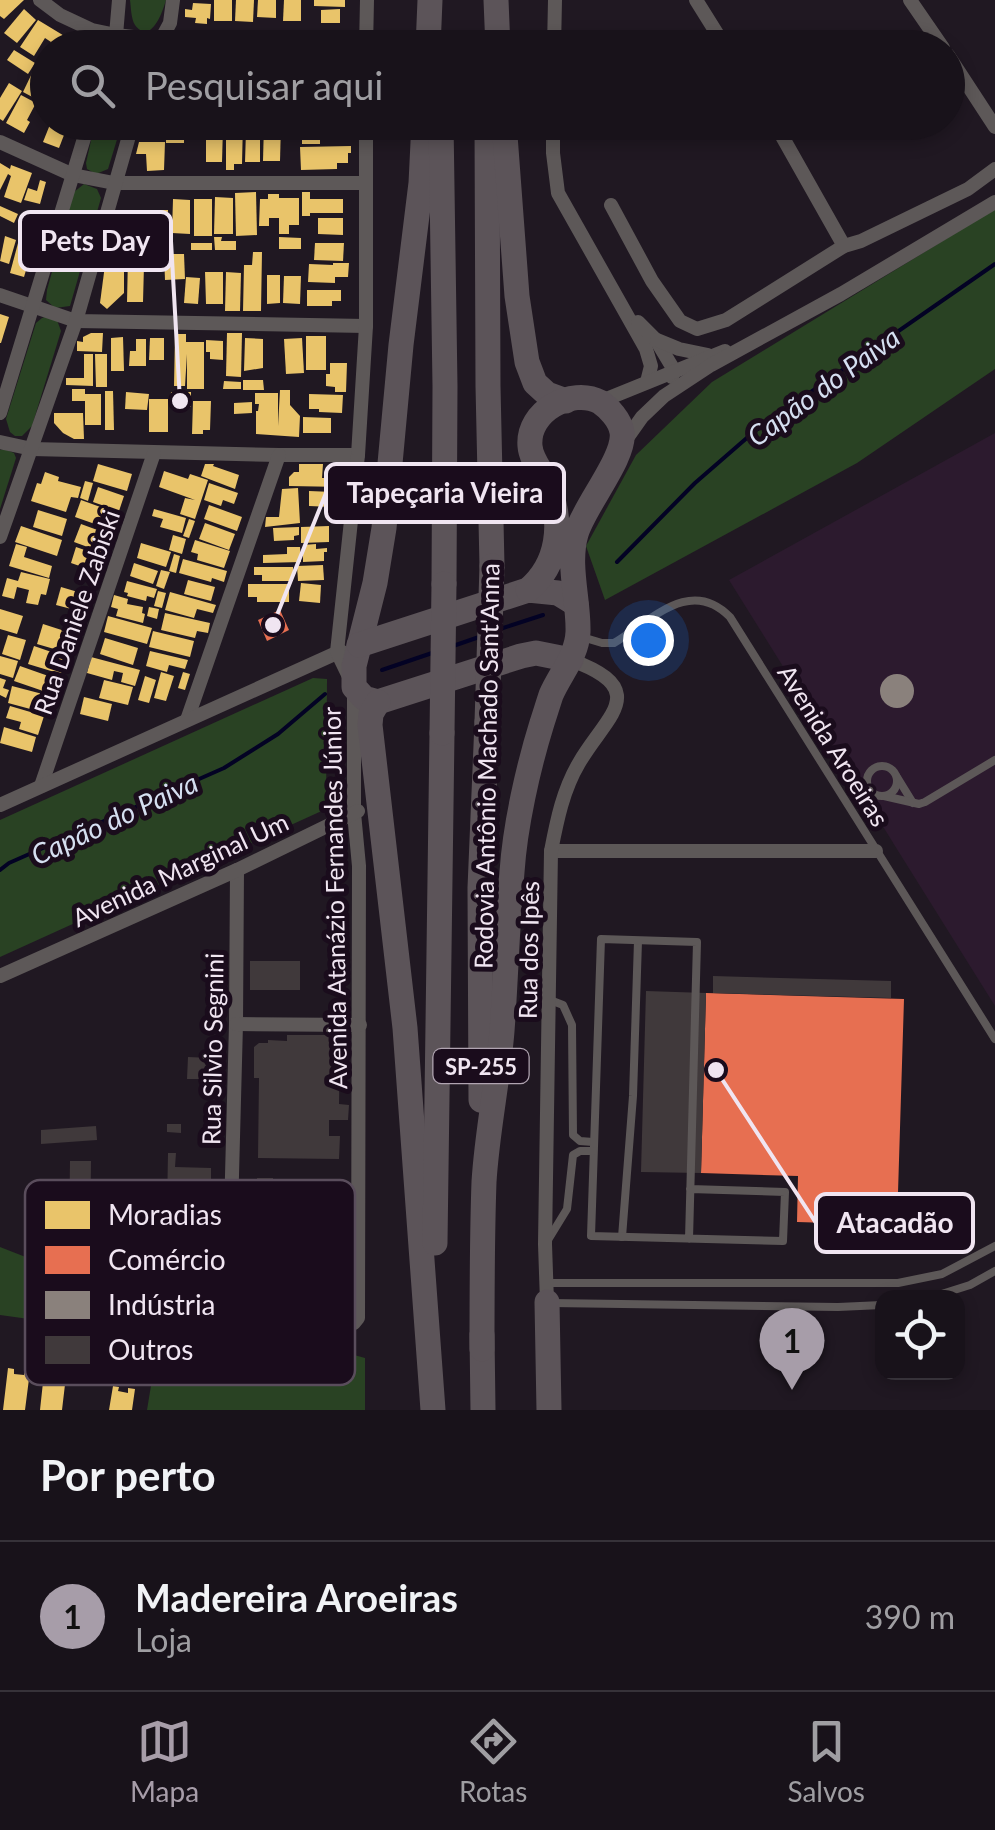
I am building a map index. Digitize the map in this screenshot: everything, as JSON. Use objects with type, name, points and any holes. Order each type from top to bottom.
[{"type":"highway","points":[[429,30],[430,0]]},
{"type":"highway","points":[[440,0],[440,30]]},
{"type":"highway","points":[[487,0],[487,30]]},
{"type":"highway","points":[[496,0],[497,30]]},
{"type":"highway","points":[[423,140],[384,528],[375,584],[348,648],[354,666],[354,687],[364,698],[378,702],[521,656],[574,648]]},
{"type":"highway","name":"Rodovia Antônio Machado Sant'Anna","points":[[433,1410],[444,584],[442,140]]},
{"type":"highway","name":"Rodovia Antônio Machado Sant'Anna","points":[[482,1410],[480,888],[492,566],[487,140]]},
{"type":"highway","points":[[505,140],[527,362],[535,383],[547,394],[566,400]]},
{"type":"highway","points":[[482,1348],[484,1178],[501,1042],[512,870],[541,727],[574,648],[575,536],[621,449],[618,422],[599,402],[587,398],[566,400],[546,408],[532,429],[531,452],[550,489],[558,532],[545,572],[528,590]]},
{"type":"highway","points":[[348,648],[528,590],[558,593],[576,604]]},
{"type":"highway","points":[[378,702],[370,725],[406,1028],[433,1410]]},
{"type":"highway","points":[[546,1293],[549,1410]]},
{"type":"street","points":[[40,0],[92,30]]},
{"type":"street","points":[[115,30],[119,0]]},
{"type":"street","points":[[166,30],[173,0]]},
{"type":"street","points":[[366,30],[367,0]]},
{"type":"street","points":[[554,30],[555,0]]},
{"type":"street","points":[[910,0],[930,30]]},
{"type":"street","points":[[698,1],[715,30]]},
{"type":"street","points":[[965,80],[995,127]]},
{"type":"street","points":[[0,413],[83,140]]},
{"type":"street","points":[[0,537],[76,320],[128,140]]},
{"type":"street","points":[[0,805],[348,648],[366,326],[366,140]]},
{"type":"street","points":[[552,140],[558,194],[646,349],[651,366],[646,382]]},
{"type":"street","points":[[784,140],[844,246]]},
{"type":"street","points":[[0,142],[72,175],[114,182],[366,183]]},
{"type":"street","points":[[611,205],[652,281],[680,321],[697,328],[726,320],[844,246],[968,188],[995,169]]},
{"type":"street","points":[[621,449],[642,416],[664,396],[745,345],[841,294],[995,202]]},
{"type":"street","points":[[0,294],[76,320],[366,326]]},
{"type":"street","points":[[627,312],[656,340],[674,370]]},
{"type":"street","points":[[656,340],[709,356]]},
{"type":"street","points":[[599,402],[745,345]]},
{"type":"street","points":[[664,396],[674,370]]},
{"type":"street","points":[[0,442],[32,449],[358,454]]},
{"type":"street","name":"Rua Daniele Zabiski","points":[[40,786],[154,453]]},
{"type":"street","points":[[187,720],[279,455]]},
{"type":"street","name":"Rua dos Ipês","points":[[546,1293],[551,851],[570,782],[594,740],[606,728],[617,698],[612,684],[574,648]]},
{"type":"street","name":"Avenida Atanázio Fernandes Júnior","points":[[354,687],[354,813],[359,866],[358,1318]]},
{"type":"street","name":"Avenida Marginal Um","points":[[0,976],[378,802]]},
{"type":"street","points":[[551,851],[876,850]]},
{"type":"street","name":"Rua Silvio Segnini","points":[[232,1180],[237,870]]},
{"type":"street","points":[[236,1024],[360,1024]]},
{"type":"street","name":"Rua Silvio Segnini","points":[[355,1322],[358,1318]]},
{"type":"lane","name":"Avenida Aroeiras","points":[[574,648],[592,641],[614,643],[681,601],[699,600],[723,610],[995,1040]]},
{"type":"lane","points":[[914,803],[892,769],[883,765],[870,772],[868,786],[874,794],[914,803],[925,802],[995,760]]},
{"type":"lane","points":[[884,796],[896,788],[897,778]]},
{"type":"lane","points":[[688,1239],[697,942],[600,938],[591,1236],[688,1239],[783,1241],[785,1192],[690,1189]]},
{"type":"lane","points":[[622,1237],[633,1096],[638,941]]},
{"type":"lane","points":[[550,1000],[563,1004],[572,1025],[574,1135],[593,1146]]},
{"type":"lane","points":[[545,1244],[567,1209],[573,1155],[593,1146]]},
{"type":"lane","points":[[546,1293],[898,1284],[942,1274],[995,1246]]},
{"type":"lane","points":[[953,1290],[995,1271]]},
{"type":"lane","points":[[546,1293],[838,1307],[875,1305]]},
{"type":"shaded area","points":[[995,433],[995,1006],[729,580]]},
{"type":"green space","points":[[130,0],[166,0],[149,30],[141,30],[132,16]]},
{"type":"green space","points":[[91,140],[117,140],[108,169],[96,174],[87,169]]},
{"type":"green space","points":[[84,184],[97,189],[101,198],[70,306],[55,308],[46,300],[47,290],[74,192]]},
{"type":"green space","points":[[995,209],[995,369],[857,463],[605,600],[586,546],[636,455],[712,382]]},
{"type":"green space","points":[[48,316],[57,320],[61,331],[32,426],[22,436],[15,436],[6,419],[36,323]]},
{"type":"green space","points":[[0,450],[16,458],[0,509]]},
{"type":"green space","points":[[313,678],[327,679],[326,809],[0,957],[0,820]]},
{"type":"green space","points":[[0,1247],[25,1257],[25,1318],[0,1315]]},
{"type":"green space","points":[[355,1355],[365,1358],[365,1410],[147,1410],[151,1385],[355,1385]]},
{"type":"building: Moradias","points":[[0,0],[24,0],[4,19],[0,16]]},
{"type":"building: Moradias","points":[[214,0],[232,0],[232,21],[214,21]]},
{"type":"building: Moradias","points":[[236,0],[254,0],[253,22],[235,21]]},
{"type":"building: Moradias","points":[[258,0],[276,0],[276,18],[257,17]]},
{"type":"building: Moradias","points":[[284,0],[301,0],[301,21],[283,21]]},
{"type":"building: Moradias","points":[[314,0],[345,0],[345,7],[314,6]]},
{"type":"building: Moradias","points":[[193,3],[211,4],[207,24],[185,17],[185,9],[192,10]]},
{"type":"building: Moradias","points":[[24,9],[36,20],[17,43],[4,33]]},
{"type":"building: Moradias","points":[[340,9],[340,23],[321,23],[321,10]]},
{"type":"building: Moradias","points":[[38,20],[54,30],[31,30]]},
{"type":"building: Moradias","points":[[30,32],[30,53],[20,47]]},
{"type":"building: Moradias","points":[[14,50],[30,60],[30,71],[28,74],[7,60]]},
{"type":"building: Moradias","points":[[30,77],[30,96],[23,92]]},
{"type":"building: Moradias","points":[[9,83],[22,91],[3,121],[0,98]]},
{"type":"building: Moradias","points":[[21,95],[30,100],[30,122],[24,133],[6,123]]},
{"type":"building: Moradias","points":[[44,140],[62,140],[59,148]]},
{"type":"building: Moradias","points":[[206,140],[223,140],[222,162],[206,162]]},
{"type":"building: Moradias","points":[[226,140],[243,140],[242,164],[226,170]]},
{"type":"building: Moradias","points":[[246,140],[260,140],[260,162],[245,162]]},
{"type":"building: Moradias","points":[[264,140],[281,140],[280,161],[263,161]]},
{"type":"building: Moradias","points":[[302,140],[320,140],[320,144],[302,144]]},
{"type":"building: Moradias","points":[[139,142],[165,142],[164,170],[147,171],[146,154],[136,154]]},
{"type":"building: Moradias","points":[[351,146],[348,163],[337,163],[337,169],[301,170],[300,147]]},
{"type":"building: Moradias","points":[[0,163],[32,173],[21,203],[4,197],[11,176],[8,174],[0,190]]},
{"type":"building: Moradias","points":[[40,180],[46,182],[40,204],[24,200],[28,188],[37,191]]},
{"type":"building: Moradias","points":[[256,192],[257,235],[236,236],[235,193]]},
{"type":"building: Moradias","points":[[302,192],[310,192],[310,199],[343,199],[343,213],[302,216]]},
{"type":"building: Moradias","points":[[268,194],[299,198],[299,225],[289,225],[289,234],[279,234],[279,218],[269,218],[269,226],[259,226],[260,199],[268,199]]},
{"type":"building: Moradias","points":[[215,197],[233,198],[233,234],[214,234]]},
{"type":"building: Moradias","points":[[173,199],[190,200],[190,234],[172,233]]},
{"type":"building: Moradias","points":[[194,199],[212,199],[212,236],[194,236]]},
{"type":"building: Moradias","points":[[0,206],[18,214],[14,223],[0,216]]},
{"type":"building: Moradias","points":[[154,210],[168,210],[167,228],[153,228]]},
{"type":"building: Moradias","points":[[318,218],[343,218],[343,235],[318,234]]},
{"type":"building: Moradias","points":[[21,232],[36,236],[24,277],[10,273]]},
{"type":"building: Moradias","points":[[5,236],[16,240],[9,264],[0,261]]},
{"type":"building: Moradias","points":[[214,237],[236,241],[236,250],[215,250]]},
{"type":"building: Moradias","points":[[279,237],[301,238],[301,249],[279,249]]},
{"type":"building: Moradias","points":[[191,243],[212,243],[212,250],[191,250]]},
{"type":"building: Moradias","points":[[315,243],[344,243],[343,261],[314,260]]},
{"type":"building: Moradias","points":[[253,252],[262,252],[261,311],[243,311],[244,265],[252,265]]},
{"type":"building: Moradias","points":[[164,254],[184,254],[185,279],[165,280]]},
{"type":"building: Moradias","points":[[128,257],[135,258],[135,265],[144,265],[143,302],[127,302]]},
{"type":"building: Moradias","points":[[349,263],[348,277],[335,277],[335,283],[308,282],[309,264]]},
{"type":"building: Moradias","points":[[105,265],[124,265],[124,293],[107,309],[100,303]]},
{"type":"building: Moradias","points":[[205,272],[223,272],[223,304],[206,304]]},
{"type":"building: Moradias","points":[[226,272],[241,273],[240,311],[225,311]]},
{"type":"building: Moradias","points":[[267,275],[280,275],[280,303],[267,304]]},
{"type":"building: Moradias","points":[[284,276],[301,276],[300,304],[283,303]]},
{"type":"building: Moradias","points":[[186,277],[200,278],[198,304],[184,303]]},
{"type":"building: Moradias","points":[[307,290],[341,290],[341,301],[332,301],[332,306],[307,306]]},
{"type":"building: Moradias","points":[[0,314],[9,317],[1,343],[0,343]]},
{"type":"building: Moradias","points":[[103,333],[102,352],[77,351],[77,341],[83,342],[83,337]]},
{"type":"building: Moradias","points":[[227,333],[242,333],[241,377],[226,376]]},
{"type":"building: Moradias","points":[[175,334],[186,334],[186,342],[204,342],[204,389],[187,389],[187,354],[185,386],[174,386]]},
{"type":"building: Moradias","points":[[306,336],[326,336],[326,370],[306,370]]},
{"type":"building: Moradias","points":[[123,337],[124,371],[111,371],[111,338]]},
{"type":"building: Moradias","points":[[150,338],[164,338],[164,360],[149,360]]},
{"type":"building: Moradias","points":[[245,338],[263,339],[263,368],[244,371]]},
{"type":"building: Moradias","points":[[302,338],[304,373],[286,374],[284,339]]},
{"type":"building: Moradias","points":[[136,339],[146,339],[146,366],[129,366],[130,351],[136,351]]},
{"type":"building: Moradias","points":[[206,340],[223,341],[223,360],[210,359]]},
{"type":"building: Moradias","points":[[84,354],[93,354],[93,386],[66,385],[66,378],[84,378]]},
{"type":"building: Moradias","points":[[95,354],[107,354],[107,387],[96,387]]},
{"type":"building: Moradias","points":[[330,363],[347,363],[346,392],[335,392],[335,387],[326,386]]},
{"type":"building: Moradias","points":[[243,380],[263,380],[264,390],[243,390]]},
{"type":"building: Moradias","points":[[224,381],[241,382],[241,389],[223,389]]},
{"type":"building: Moradias","points":[[72,389],[101,394],[101,425],[85,425],[85,401],[72,401]]},
{"type":"building: Moradias","points":[[280,390],[290,390],[290,405],[300,416],[299,437],[256,434],[259,404],[255,404],[255,393],[278,393],[278,426]]},
{"type":"building: Moradias","points":[[105,391],[113,391],[114,430],[105,430]]},
{"type":"building: Moradias","points":[[126,392],[149,394],[147,410],[125,409]]},
{"type":"building: Moradias","points":[[171,392],[191,392],[191,407],[170,406]]},
{"type":"building: Moradias","points":[[309,394],[343,395],[342,413],[309,409]]},
{"type":"building: Moradias","points":[[149,399],[168,399],[168,432],[149,432]]},
{"type":"building: Moradias","points":[[193,401],[211,401],[210,430],[203,430],[203,434],[192,434]]},
{"type":"building: Moradias","points":[[252,402],[252,413],[234,414],[234,403]]},
{"type":"building: Moradias","points":[[54,413],[83,413],[84,439],[63,433],[54,423]]},
{"type":"building: Moradias","points":[[303,417],[331,418],[331,433],[303,433]]},
{"type":"building: Moradias","points":[[98,464],[132,474],[127,491],[93,481]]},
{"type":"building: Moradias","points":[[205,464],[239,475],[235,489],[201,476]]},
{"type":"building: Moradias","points":[[299,464],[323,464],[322,478],[343,478],[343,487],[289,486],[289,477],[299,472]]},
{"type":"building: Moradias","points":[[164,471],[188,479],[190,474],[208,480],[195,519],[180,514],[185,498],[195,500],[159,487]]},
{"type":"building: Moradias","points":[[45,472],[59,477],[58,481],[81,487],[78,498],[71,497],[66,512],[31,501]]},
{"type":"building: Moradias","points":[[85,481],[93,483],[88,501],[80,498]]},
{"type":"building: Moradias","points":[[209,483],[238,493],[234,504],[223,500],[221,506],[204,500]]},
{"type":"building: Moradias","points":[[98,487],[124,496],[119,511],[93,502]]},
{"type":"building: Moradias","points":[[298,488],[300,523],[265,527],[266,517],[279,517],[282,489]]},
{"type":"building: Moradias","points":[[309,491],[333,492],[332,507],[309,506]]},
{"type":"building: Moradias","points":[[81,500],[117,513],[112,530],[75,517]]},
{"type":"building: Moradias","points":[[209,505],[242,517],[237,531],[204,519]]},
{"type":"building: Moradias","points":[[154,509],[186,518],[182,533],[160,527],[163,519],[152,516]]},
{"type":"building: Moradias","points":[[38,510],[67,519],[62,536],[33,527]]},
{"type":"building: Moradias","points":[[189,519],[195,521],[189,538],[183,536]]},
{"type":"building: Moradias","points":[[205,523],[235,534],[229,550],[199,539]]},
{"type":"building: Moradias","points":[[81,524],[111,535],[104,553],[74,542]]},
{"type":"building: Moradias","points":[[21,526],[62,540],[57,556],[15,542]]},
{"type":"building: Moradias","points":[[329,526],[329,542],[301,543],[301,527]]},
{"type":"building: Moradias","points":[[299,527],[294,540],[274,541],[273,528]]},
{"type":"building: Moradias","points":[[173,535],[186,539],[182,554],[169,550]]},
{"type":"building: Moradias","points":[[195,540],[230,551],[224,568],[197,560],[198,554],[191,552]]},
{"type":"building: Moradias","points":[[141,543],[171,552],[166,567],[137,558]]},
{"type":"building: Moradias","points":[[16,544],[27,547],[24,557],[52,566],[49,578],[9,566]]},
{"type":"building: Moradias","points":[[316,544],[316,549],[327,548],[324,561],[303,562],[303,545]]},
{"type":"building: Moradias","points":[[76,547],[102,556],[97,572],[71,563]]},
{"type":"building: Moradias","points":[[287,547],[300,547],[301,562],[263,563],[263,555],[287,554]]},
{"type":"building: Moradias","points":[[174,554],[180,556],[176,573],[169,571]]},
{"type":"building: Moradias","points":[[183,559],[227,571],[224,582],[179,573]]},
{"type":"building: Moradias","points":[[134,563],[158,571],[153,584],[130,576]]},
{"type":"building: Moradias","points":[[323,565],[324,580],[298,581],[297,566]]},
{"type":"building: Moradias","points":[[254,567],[293,567],[293,581],[262,581],[262,575],[254,575]]},
{"type":"building: Moradias","points":[[161,570],[170,572],[164,589],[156,586]]},
{"type":"building: Moradias","points":[[21,572],[50,579],[46,595],[41,594],[38,605],[26,603],[29,590],[17,587],[14,599],[2,596],[7,578],[18,581]]},
{"type":"building: Moradias","points":[[188,580],[215,587],[211,601],[184,594]]},
{"type":"building: Moradias","points":[[127,581],[157,589],[154,598],[147,596],[146,601],[127,596]]},
{"type":"building: Moradias","points":[[301,583],[321,585],[320,603],[299,601]]},
{"type":"building: Moradias","points":[[248,584],[289,584],[289,602],[257,602],[257,597],[248,597]]},
{"type":"building: Moradias","points":[[61,587],[88,595],[83,612],[56,605]]},
{"type":"building: Moradias","points":[[158,591],[166,593],[162,608],[154,606]]},
{"type":"building: Moradias","points":[[170,592],[216,605],[213,613],[197,609],[194,618],[165,610]]},
{"type":"building: Moradias","points":[[114,595],[128,599],[127,604],[143,607],[143,623],[116,616],[118,609],[111,607]]},
{"type":"building: Moradias","points":[[149,607],[159,609],[157,619],[147,616]]},
{"type":"building: Moradias","points":[[0,609],[23,616],[17,634],[0,629]]},
{"type":"building: Moradias","points":[[165,613],[210,623],[208,633],[197,631],[195,638],[161,630]]},
{"type":"building: Moradias","points":[[108,616],[152,628],[147,644],[104,632]]},
{"type":"building: Moradias","points":[[43,624],[74,634],[68,653],[37,644]]},
{"type":"building: Moradias","points":[[153,631],[194,641],[190,657],[149,647]]},
{"type":"building: Moradias","points":[[8,635],[26,640],[20,660],[2,654]]},
{"type":"building: Moradias","points":[[105,638],[138,648],[133,665],[100,654]]},
{"type":"building: Moradias","points":[[34,646],[66,657],[61,674],[28,664]]},
{"type":"building: Moradias","points":[[150,651],[188,660],[185,669],[169,665],[167,672],[146,666]]},
{"type":"building: Moradias","points":[[0,656],[18,661],[13,678],[0,674]]},
{"type":"building: Moradias","points":[[91,657],[140,670],[135,686],[121,682],[123,673],[114,671],[112,680],[87,673]]},
{"type":"building: Moradias","points":[[20,666],[54,678],[49,693],[14,681]]},
{"type":"building: Moradias","points":[[161,672],[174,676],[166,701],[154,698]]},
{"type":"building: Moradias","points":[[183,672],[190,674],[185,690],[178,688]]},
{"type":"building: Moradias","points":[[145,676],[156,680],[149,703],[138,700]]},
{"type":"building: Moradias","points":[[0,678],[6,680],[3,688],[9,690],[6,698],[0,695]]},
{"type":"building: Moradias","points":[[104,680],[133,687],[128,705],[99,698]]},
{"type":"building: Moradias","points":[[12,686],[54,697],[49,714],[8,703]]},
{"type":"building: Moradias","points":[[84,697],[112,704],[108,721],[80,714]]},
{"type":"building: Moradias","points":[[10,706],[44,716],[38,735],[19,729],[21,722],[6,718]]},
{"type":"building: Moradias","points":[[4,727],[36,737],[32,752],[0,743]]},
{"type":"building: Moradias","points":[[8,1368],[14,1369],[14,1374],[24,1375],[25,1371],[25,1385],[28,1385],[25,1410],[3,1410]]},
{"type":"building: Moradias","points":[[43,1385],[65,1385],[62,1410],[40,1410]]},
{"type":"building: Moradias","points":[[113,1386],[128,1393],[128,1388],[135,1389],[132,1410],[109,1410]]},
{"type":"building: Comércio","points":[[280,610],[289,630],[267,641],[258,620]]},
{"type":"building: Comércio","points":[[706,993],[904,999],[897,1225],[797,1222],[798,1176],[701,1173]]},
{"type":"building: Indústria","points":[[897,674],[909,679],[914,691],[909,703],[897,708],[885,703],[880,691],[885,679]]},
{"type":"building: Outros","points":[[250,961],[300,961],[300,990],[250,990]]},
{"type":"building: Outros","points":[[713,976],[891,981],[891,998],[713,993]]},
{"type":"building: Outros","points":[[646,991],[706,993],[701,1173],[641,1172]]},
{"type":"building: Outros","points":[[287,1035],[340,1035],[339,1104],[349,1105],[348,1120],[329,1120],[329,1136],[340,1136],[339,1159],[258,1158],[259,1078],[254,1078],[254,1047],[268,1040],[287,1041]]},
{"type":"building: Outros","points":[[188,1057],[211,1058],[211,1070],[203,1069],[203,1079],[187,1079]]},
{"type":"building: Outros","points":[[167,1124],[181,1124],[181,1133],[167,1132]]},
{"type":"building: Outros","points":[[96,1126],[97,1140],[41,1144],[41,1130]]},
{"type":"building: Outros","points":[[168,1153],[176,1153],[175,1167],[211,1168],[211,1179],[168,1180]]},
{"type":"building: Outros","points":[[70,1161],[91,1161],[91,1180],[70,1180]]},
{"type":"waterway","name":"Capão do Paiva","points":[[617,562],[695,483],[756,430],[995,264]]},
{"type":"waterway","points":[[500,629],[543,615]]},
{"type":"waterway","points":[[453,646],[482,636]]},
{"type":"waterway","points":[[382,670],[435,652]]},
{"type":"waterway","name":"Capão do Paiva","points":[[0,870],[224,768],[278,734],[325,694]]},
{"type":"place","name":"Pets Day","points":[[180,401]]},
{"type":"place","name":"Tapeçaria Vieira","points":[[273,625]]},
{"type":"place","name":"Atacadão","points":[[716,1070]]},
{"type":"place","name":"Madereira Aroeiras","points":[[792,1390]]}]
